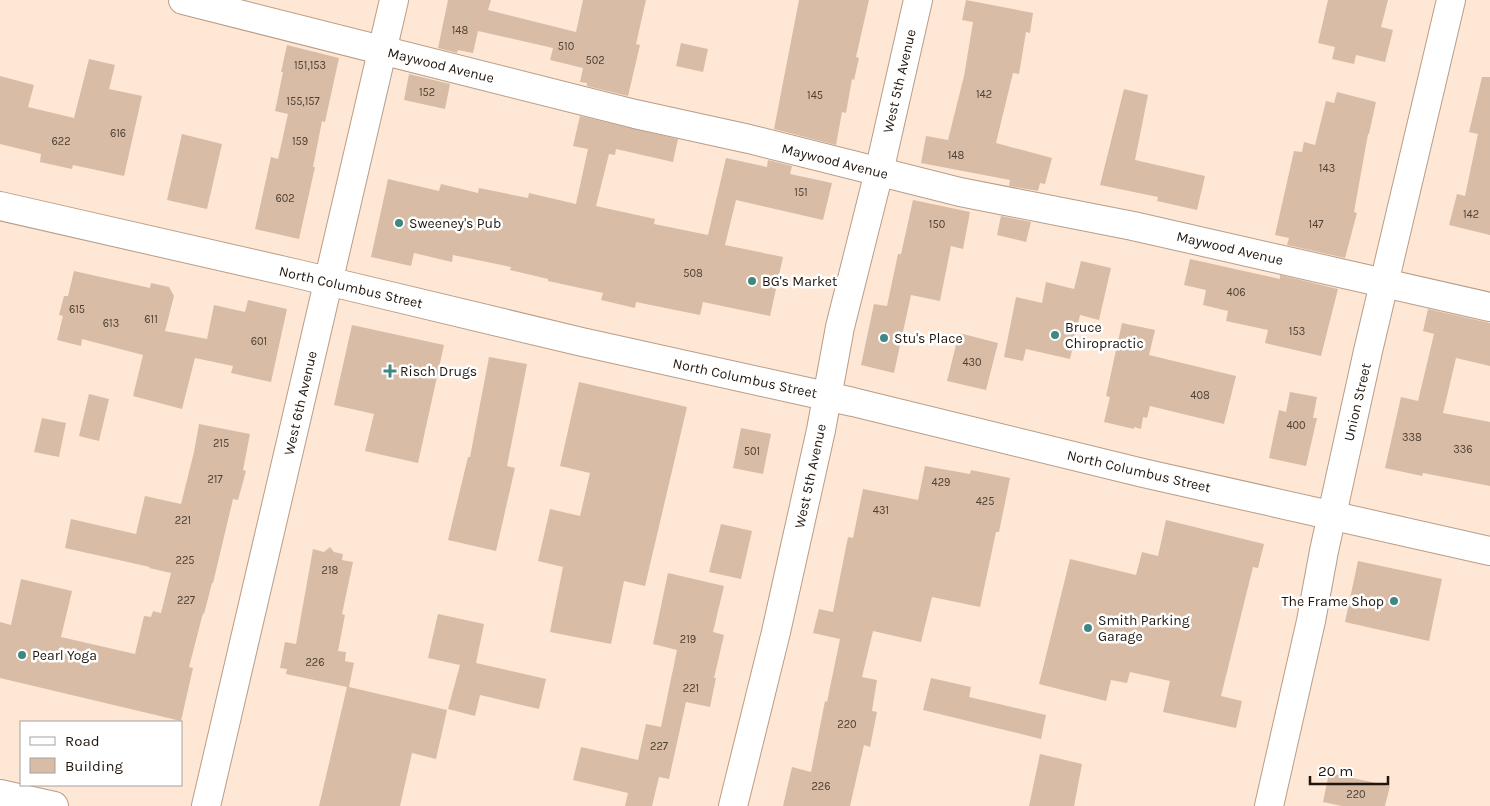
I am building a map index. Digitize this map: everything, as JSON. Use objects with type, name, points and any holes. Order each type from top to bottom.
[{"type":"street","name":"Maywood Avenue","points":[[183,0],[635,114],[749,139],[960,192],[1133,226],[1490,307]]},
{"type":"street","name":"West 6th Avenue","points":[[206,806],[394,0]]},
{"type":"street","name":"West 5th Avenue","points":[[733,806],[776,632],[822,430],[840,327],[918,0]]},
{"type":"street","name":"Union Street","points":[[1269,806],[1311,621],[1332,516],[1451,0]]},
{"type":"street","name":"North Columbus Street","points":[[0,206],[328,281],[582,342],[827,396],[1126,469],[1490,551]]},
{"type":"street","points":[[0,794],[54,806]]},
{"type":"building","points":[[448,0],[491,0],[488,10],[576,32],[583,0],[646,0],[636,44],[640,45],[628,96],[587,86],[587,83],[580,82],[583,68],[550,60],[553,48],[478,31],[473,53],[458,50],[457,53],[438,48]]},
{"type":"building","points":[[799,0],[869,0],[856,57],[859,58],[854,80],[852,79],[846,113],[842,112],[836,145],[774,129]]},
{"type":"building","points":[[966,0],[1033,13],[1030,33],[1026,32],[1019,74],[1013,73],[996,143],[1052,158],[1045,184],[1040,183],[1038,191],[1009,186],[1010,180],[921,163],[926,136],[948,140],[964,76],[973,22],[962,20]]},
{"type":"building","points":[[1328,0],[1388,0],[1381,27],[1393,30],[1385,62],[1356,55],[1354,64],[1332,59],[1335,47],[1318,43]]},
{"type":"building","points":[[681,43],[708,49],[703,72],[676,66]]},
{"type":"building","points":[[287,45],[339,58],[325,122],[322,121],[313,167],[315,167],[299,239],[255,229],[271,157],[278,159],[288,114],[275,111]]},
{"type":"building","points":[[89,59],[115,65],[109,89],[142,96],[124,176],[73,165],[72,169],[40,162],[41,154],[0,144],[0,76],[34,85],[28,107],[74,118]]},
{"type":"building","points":[[409,74],[450,84],[445,109],[404,100]]},
{"type":"building","points":[[1482,77],[1490,77],[1490,235],[1449,225],[1457,194],[1465,196],[1478,134],[1469,132]]},
{"type":"building","points":[[1124,89],[1148,95],[1135,160],[1205,176],[1197,210],[1157,201],[1158,197],[1100,185]]},
{"type":"building","points":[[1337,92],[1376,102],[1368,134],[1354,212],[1357,213],[1345,258],[1287,245],[1289,238],[1275,235],[1294,151],[1302,152],[1304,142],[1315,145],[1326,101],[1334,103]]},
{"type":"building","points":[[580,116],[678,139],[673,162],[616,149],[615,155],[609,154],[596,206],[655,219],[654,224],[708,235],[726,158],[767,167],[768,160],[792,166],[790,174],[832,183],[823,220],[736,200],[725,245],[783,257],[770,316],[703,302],[700,315],[636,302],[635,308],[601,300],[603,293],[548,281],[548,279],[510,270],[511,267],[453,255],[452,262],[414,253],[411,266],[371,257],[388,179],[439,191],[441,184],[478,193],[479,188],[528,198],[529,193],[576,204],[588,149],[573,146]]},
{"type":"building","points":[[182,134],[222,144],[207,209],[167,200]]},
{"type":"building","points":[[913,200],[970,212],[963,249],[951,246],[940,301],[911,295],[894,373],[861,365],[874,304],[887,306],[898,254],[901,254]]},
{"type":"building","points":[[1001,216],[1031,222],[1026,242],[997,235]]},
{"type":"building","points":[[1190,259],[1280,279],[1280,275],[1338,289],[1321,356],[1265,343],[1268,330],[1226,321],[1228,311],[1203,305],[1206,290],[1184,285]]},
{"type":"building","points":[[1081,261],[1111,268],[1099,320],[1080,315],[1070,359],[1026,349],[1023,361],[1004,357],[1016,297],[1042,303],[1046,282],[1074,289]]},
{"type":"building","points":[[74,271],[150,288],[151,283],[169,287],[174,296],[165,331],[207,339],[214,305],[245,312],[248,300],[287,309],[271,382],[231,373],[233,366],[195,358],[182,409],[133,396],[143,355],[82,339],[81,346],[57,340],[63,316],[59,315],[64,296],[68,296]]},
{"type":"building","points":[[1428,309],[1490,323],[1490,366],[1456,358],[1443,413],[1490,422],[1490,486],[1423,473],[1422,476],[1385,468],[1401,397],[1418,401],[1434,334],[1423,331]]},
{"type":"building","points":[[1122,323],[1155,330],[1149,355],[1236,376],[1224,424],[1150,406],[1147,418],[1143,417],[1141,429],[1104,422],[1110,397],[1106,396]]},
{"type":"building","name":"Risch Drugs","points":[[352,325],[444,345],[418,463],[365,451],[374,414],[334,405]]},
{"type":"building","points":[[959,333],[998,343],[986,390],[947,381]]},
{"type":"building","points":[[489,357],[527,364],[507,466],[515,468],[496,551],[448,540],[468,457],[470,457]]},
{"type":"building","points":[[579,382],[687,407],[645,586],[624,581],[611,644],[550,632],[563,567],[538,561],[550,509],[580,516],[590,473],[560,466]]},
{"type":"building","points":[[1290,392],[1317,397],[1313,418],[1317,418],[1306,466],[1269,458],[1279,410],[1286,412]]},
{"type":"building","points":[[89,394],[109,399],[99,441],[79,436]]},
{"type":"building","points":[[42,418],[66,423],[59,457],[34,452]]},
{"type":"building","points":[[199,424],[250,434],[243,470],[246,471],[238,500],[233,499],[213,583],[189,667],[193,668],[181,721],[0,678],[0,622],[11,625],[21,579],[72,591],[61,637],[135,654],[144,616],[151,617],[153,611],[161,613],[171,573],[65,548],[71,519],[136,534],[145,496],[181,504]]},
{"type":"building","points":[[741,428],[771,434],[763,474],[733,468]]},
{"type":"building","points":[[925,466],[970,474],[971,470],[1010,478],[999,532],[996,532],[980,607],[932,597],[921,642],[873,631],[862,677],[877,680],[872,711],[877,712],[870,747],[864,745],[850,806],[783,806],[792,767],[811,772],[840,639],[813,633],[819,609],[833,612],[848,537],[853,538],[863,489],[918,500]]},
{"type":"building","points":[[1166,520],[1264,544],[1258,568],[1253,567],[1221,696],[1242,701],[1236,728],[1163,712],[1170,681],[1130,672],[1127,683],[1111,680],[1106,701],[1039,684],[1070,559],[1136,575],[1142,552],[1158,556]]},
{"type":"building","points":[[721,524],[752,531],[741,579],[709,572]]},
{"type":"building","points":[[330,547],[334,552],[343,554],[342,560],[353,562],[342,614],[345,615],[338,651],[346,652],[345,661],[354,663],[349,687],[447,710],[436,759],[412,753],[400,806],[319,806],[347,687],[286,674],[287,669],[280,668],[285,642],[296,644],[313,549],[324,552]]},
{"type":"building","name":"The Frame Shop","points":[[1358,561],[1442,579],[1429,641],[1345,622]]},
{"type":"building","points":[[668,573],[724,586],[713,632],[724,635],[714,678],[716,678],[710,707],[686,702],[669,779],[659,777],[652,806],[625,806],[628,793],[573,780],[581,747],[638,760],[646,724],[661,727],[677,650],[653,644]]},
{"type":"building","points":[[438,614],[484,624],[476,663],[546,679],[539,709],[480,695],[475,716],[448,709],[460,665],[428,658]]},
{"type":"building","points":[[931,678],[971,687],[969,697],[1046,715],[1041,739],[923,710]]},
{"type":"building","points":[[1040,754],[1082,764],[1074,806],[1029,806]]},
{"type":"building","points":[[1329,773],[1390,786],[1385,806],[1342,806],[1323,802]]},
{"type":"place","name":"Sweeney's Pub","points":[[399,223]]},
{"type":"place","name":"BG's Market","points":[[752,281]]},
{"type":"place","name":"Bruce Chiropractic","points":[[1055,335]]},
{"type":"place","name":"Stu's Place","points":[[884,338]]},
{"type":"place","name":"Risch Drugs","points":[[390,371]]},
{"type":"place","name":"The Frame Shop","points":[[1394,601]]},
{"type":"place","name":"Smith Parking Garage","points":[[1088,628]]},
{"type":"place","name":"Pearl Yoga","points":[[22,655]]}]
